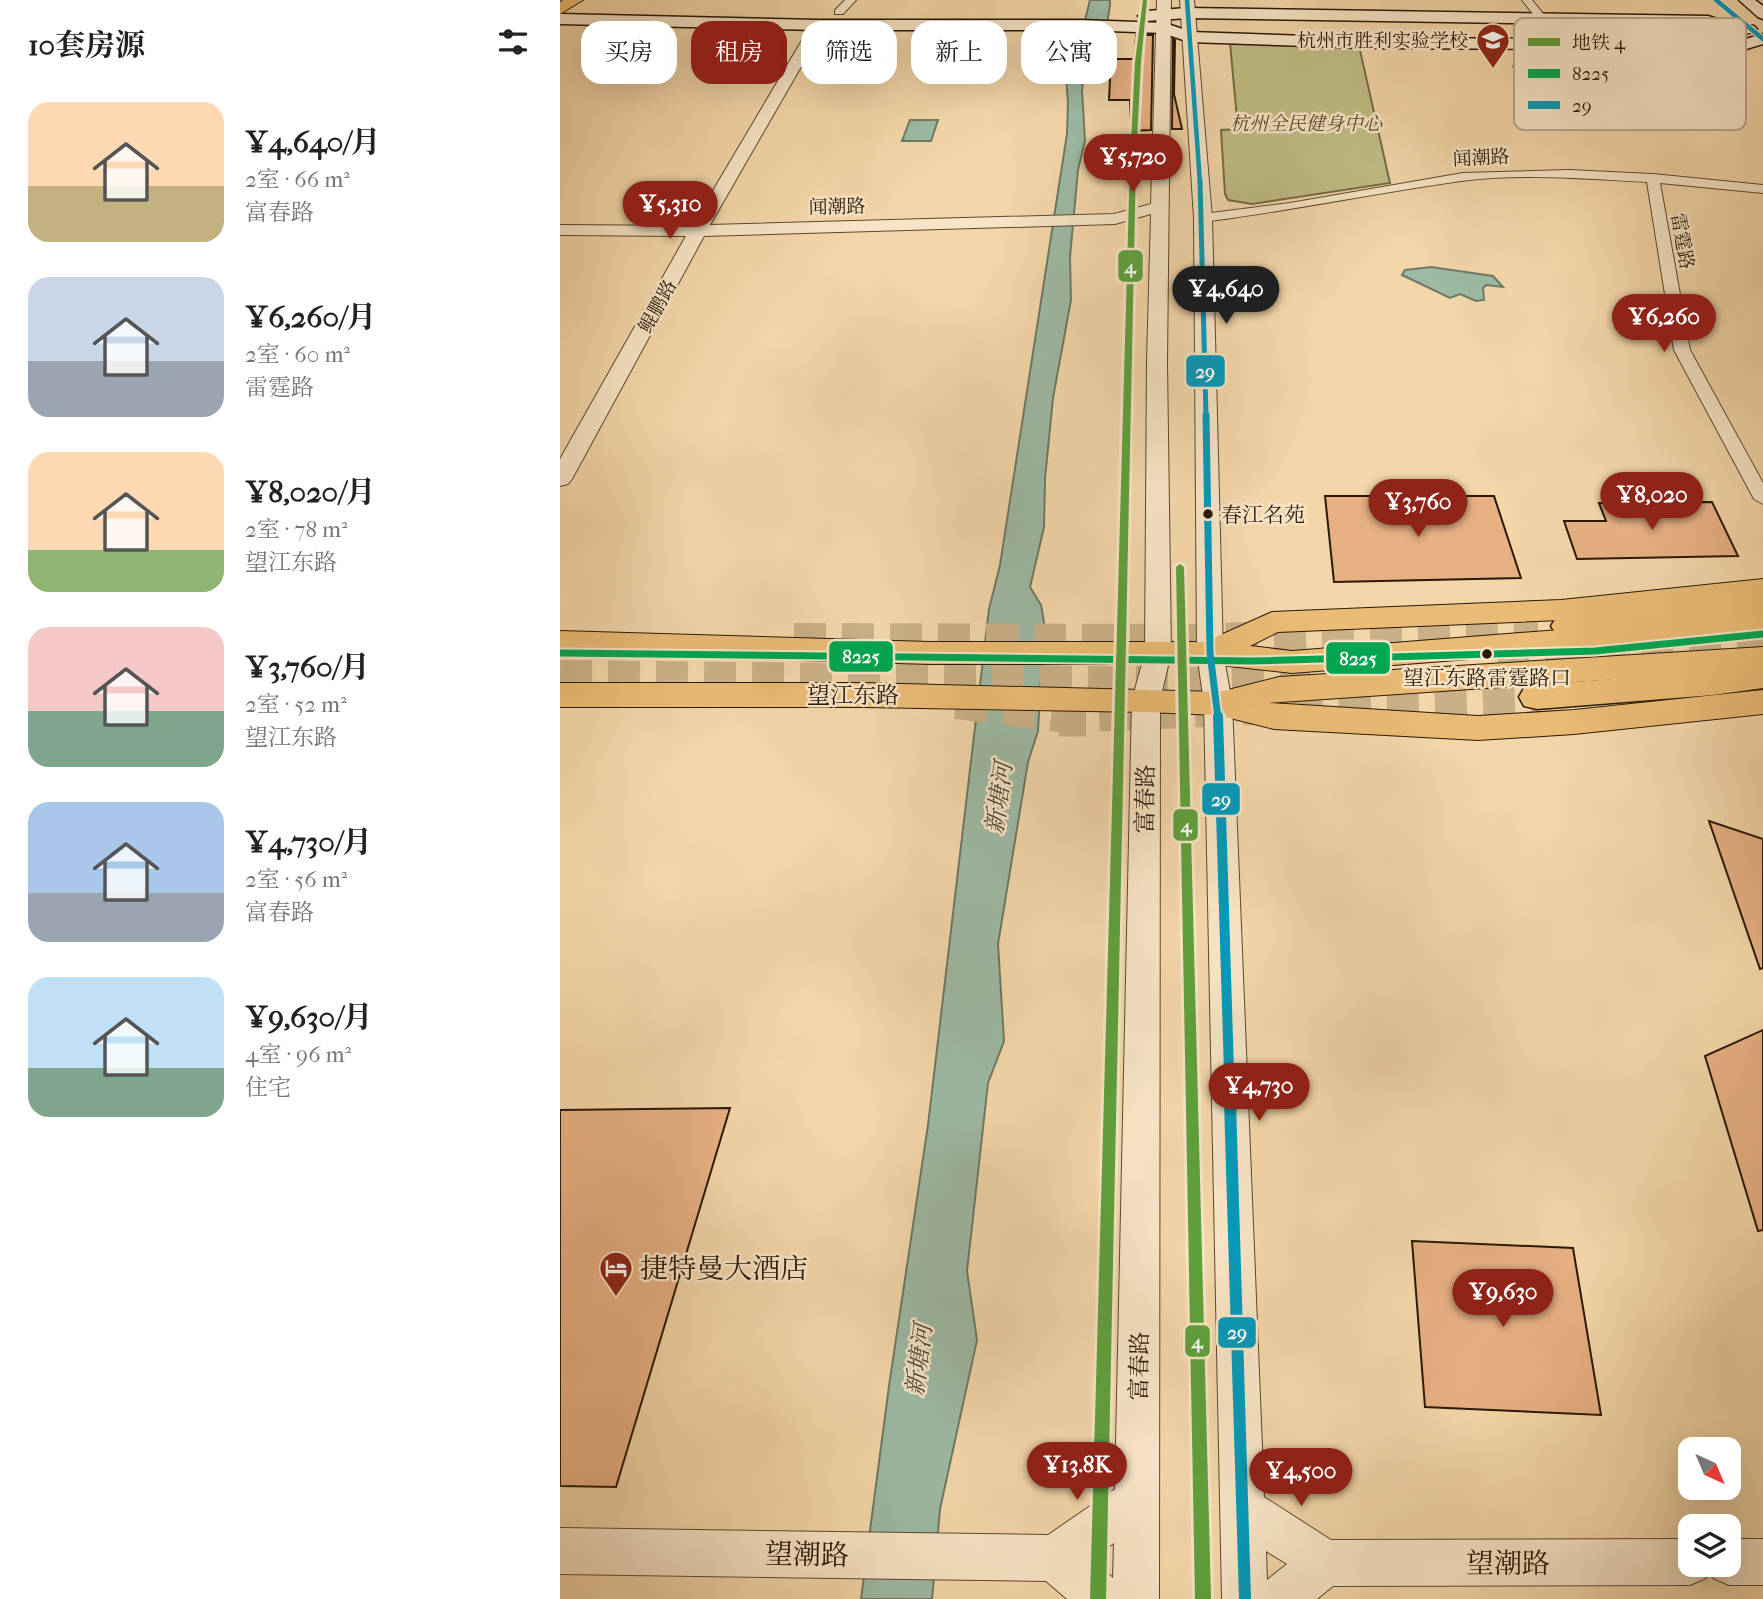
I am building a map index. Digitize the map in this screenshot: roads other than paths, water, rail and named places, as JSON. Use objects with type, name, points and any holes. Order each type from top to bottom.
[{"type":"highway","points":[[1568,626],[1763,608]]},
{"type":"highway","points":[[1537,697],[1763,677]]},
{"type":"main road","points":[[1716,0],[1742,18]]},
{"type":"main road","points":[[1746,0],[1763,14]]},
{"type":"main road","points":[[563,9],[839,12],[1112,21],[1164,15],[1187,6],[1607,18]]},
{"type":"main road","points":[[563,9],[801,24]]},
{"type":"main road","points":[[1164,15],[1189,37],[1368,43],[1514,44]]},
{"type":"main road","points":[[897,24],[1084,20]]},
{"type":"main road","points":[[1746,44],[1763,39],[1756,28]]},
{"type":"main road","points":[[1210,653],[1272,622],[1562,610],[1763,589]]},
{"type":"main road","name":"望江东路","points":[[560,642],[933,653],[1210,653],[1292,662],[1763,625]]},
{"type":"main road","points":[[1218,704],[1279,689],[1763,658]]},
{"type":"main road","name":"望江东路","points":[[560,695],[937,696],[1218,704]]},
{"type":"main road","points":[[1218,704],[1275,717],[1478,728],[1574,722],[1763,702]]},
{"type":"street","points":[[839,12],[851,0]]},
{"type":"street","points":[[1527,0],[1540,16]]},
{"type":"street","points":[[1187,6],[1203,218],[1210,653],[1218,704],[1245,1599]]},
{"type":"street","name":"富春路","points":[[1136,1599],[1146,700],[1158,653],[1157,362],[1164,15]]},
{"type":"street","name":"鲲鹏路","points":[[560,479],[698,231],[801,54]]},
{"type":"street","name":"闻潮路","points":[[1203,218],[1290,207],[1463,177],[1569,174],[1653,178],[1763,189]]},
{"type":"street","name":"雷霆路","points":[[1653,178],[1682,351],[1763,499]]},
{"type":"street","name":"闻潮路","points":[[560,230],[698,231],[1115,219],[1162,205]]},
{"type":"street","name":"闻潮路","points":[[1115,219],[1161,234]]},
{"type":"street","points":[[1103,1599],[1034,1557],[1137,1500]]},
{"type":"street","points":[[1242,1509],[1325,1563],[1280,1599]]},
{"type":"street","name":"望潮路","points":[[560,1551],[1034,1557]]},
{"type":"street","name":"望潮路","points":[[1325,1563],[1678,1562]]},
{"type":"street","points":[[1741,1562],[1763,1562]]},
{"type":"water","points":[[1090,0],[1110,0],[1107,21],[1085,21]]},
{"type":"water","name":"新塘河","points":[[1067,84],[1083,84],[1085,141],[1078,170],[1070,257],[1071,300],[1053,398],[1045,479],[1044,527],[1030,587],[1041,605],[1044,622],[1038,731],[1028,762],[998,944],[1004,1041],[988,1083],[967,1271],[977,1340],[940,1509],[932,1599],[861,1599],[928,1125],[989,609],[1000,565],[1067,134]]},
{"type":"water","points":[[910,120],[938,120],[931,141],[902,141]]},
{"type":"water","points":[[1431,267],[1493,276],[1503,287],[1486,285],[1483,288],[1484,300],[1476,301],[1460,294],[1450,298],[1402,275],[1405,270]]},
{"type":"tunnel","points":[[794,639],[1195,640],[1538,627]]},
{"type":"tunnel","points":[[1497,655],[1595,651],[1763,634]]},
{"type":"tunnel","points":[[560,676],[1196,683],[1310,681]]},
{"type":"tunnel","points":[[956,703],[1066,717],[1537,697]]},
{"type":"tunnel","points":[[1059,716],[1086,716]]},
{"type":"metro line","name":"4","points":[[1098,1599],[1133,161],[1138,62],[1145,0]]},
{"type":"metro line","name":"4","points":[[1180,567],[1203,1599]]},
{"type":"place","name":"杭州市胜利实验学校","points":[[1493,70]]},
{"type":"place","name":"春江名苑","points":[[1208,514]]},
{"type":"place","name":"望江东路雷霆路口","points":[[1487,654]]},
{"type":"place","name":"捷特曼大酒店","points":[[616,1298]]},
{"type":"park label","name":"杭州全民健身中心","points":[[1306,123]]}]
